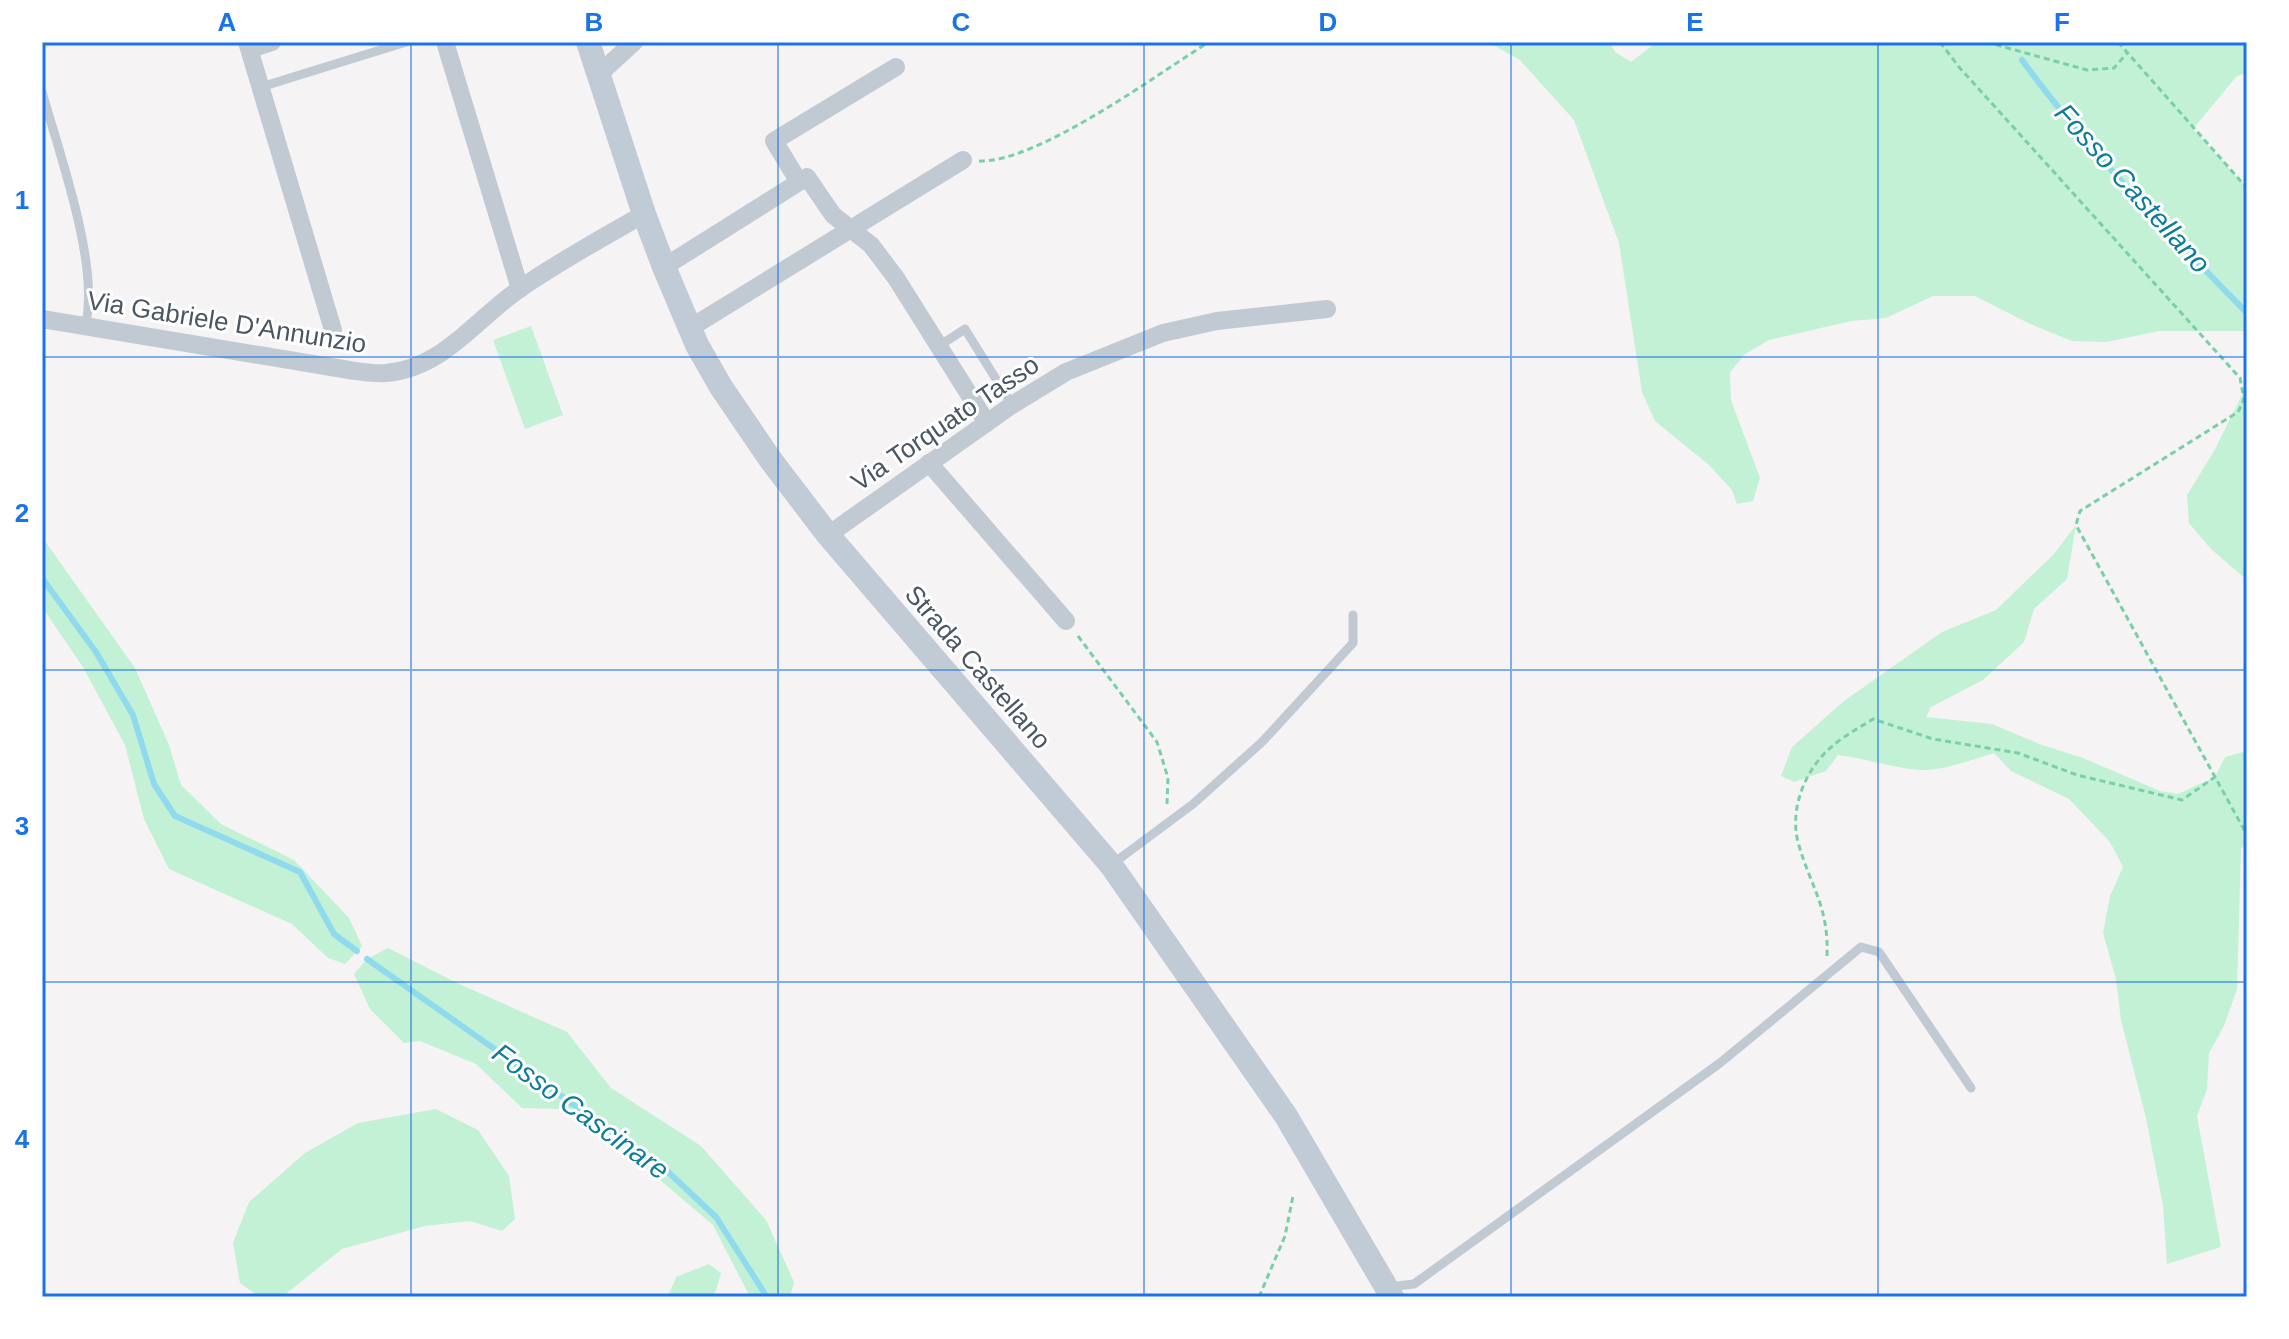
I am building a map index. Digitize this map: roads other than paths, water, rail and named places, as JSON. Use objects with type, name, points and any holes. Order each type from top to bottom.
[{"type":"street","points":[[272,42],[248,46],[333,330]]},
{"type":"street","points":[[445,42],[520,289]]},
{"type":"street","name":"Strada Castellano","points":[[588,42],[664,267],[690,328],[721,387],[770,459],[828,535],[1111,865],[1286,1116],[1389,1292]]},
{"type":"street","points":[[598,75],[634,42]]},
{"type":"street","points":[[799,182],[774,141],[896,67]]},
{"type":"street","points":[[690,328],[963,160]]},
{"type":"street","points":[[664,267],[807,177],[833,215],[871,245],[896,278],[987,423]]},
{"type":"street","name":"Via Gabriele D'Annunzio","points":[[42,319],[355,371],[386,373],[417,366],[449,350],[488,312],[520,289],[644,214]]},
{"type":"street","name":"Via Torquato Tasso","points":[[828,535],[1012,405],[1066,372],[1163,333],[1217,321],[1327,309]]},
{"type":"street","points":[[929,463],[1066,621]]},
{"type":"lane","points":[[261,87],[406,42]]},
{"type":"lane","points":[[42,92],[79,225],[90,306],[85,326]]},
{"type":"lane","points":[[939,346],[965,329],[1012,405]]},
{"type":"lane","points":[[1111,865],[1193,804],[1262,742],[1353,643],[1353,615]]},
{"type":"lane","points":[[1389,1292],[1414,1284],[1720,1063],[1861,947],[1879,952],[1971,1088]]},
{"type":"waterway","name":"Fosso Castellano","points":[[2022,60],[2102,159],[2247,313]]},
{"type":"waterway","name":"Fosso Cascinare","points":[[42,578],[96,652],[133,715],[154,784],[175,816],[300,872],[334,934],[357,951]]},
{"type":"waterway","name":"Fosso Cascinare","points":[[367,959],[666,1170],[716,1217],[765,1294]]}]
